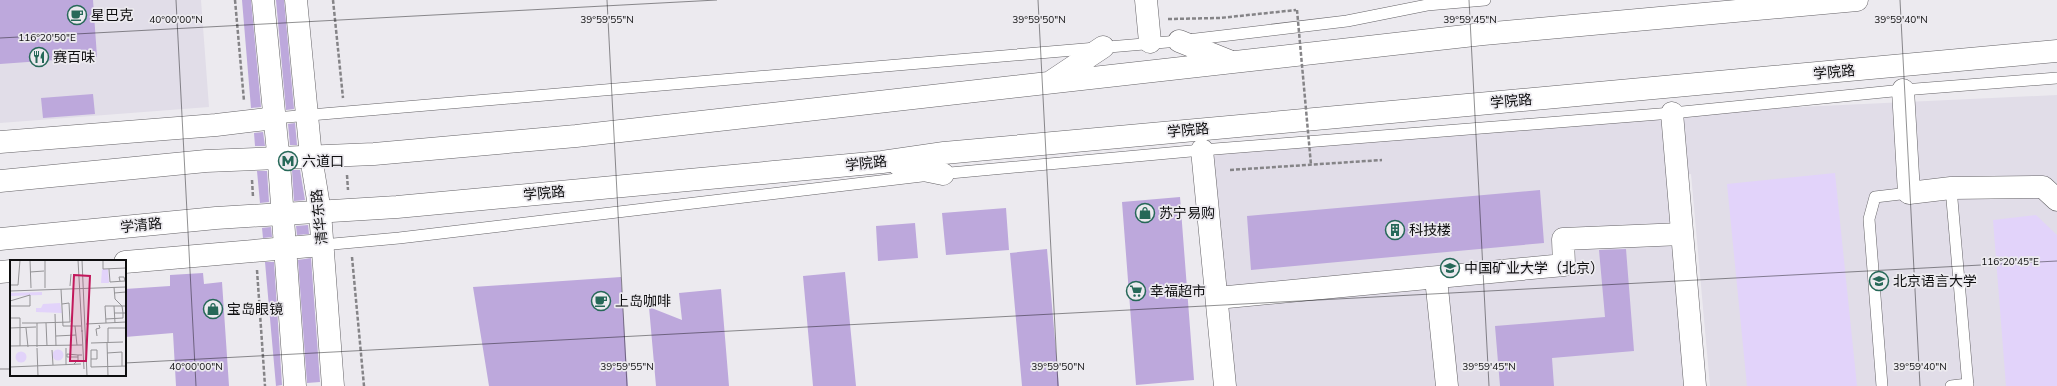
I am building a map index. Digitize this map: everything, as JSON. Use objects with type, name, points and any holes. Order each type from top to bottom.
[{"type":"main road","points":[[263,0],[286,248],[295,386]]},
{"type":"main road","name":"清华东路","points":[[296,0],[311,157],[320,212],[333,386]]},
{"type":"main road","points":[[1146,0],[1150,42]]},
{"type":"main road","points":[[0,181],[206,161],[374,154],[576,136],[1483,34],[1857,0]]},
{"type":"main road","points":[[1179,41],[1234,63]]},
{"type":"main road","points":[[1050,82],[1103,47]]},
{"type":"main road","name":"学院路","points":[[282,214],[397,207],[882,162],[944,153],[2057,51]]},
{"type":"main road","points":[[1903,90],[1910,193],[1950,188],[2043,187],[2057,200]]},
{"type":"main road","points":[[1672,113],[1695,386]]},
{"type":"main road","points":[[0,142],[275,118]]},
{"type":"main road","points":[[1202,150],[1225,386]]},
{"type":"main road","points":[[882,162],[943,174]]},
{"type":"main road","name":"学清路","points":[[0,239],[208,218],[282,214]]},
{"type":"main road","points":[[1217,298],[1564,265],[1563,239],[1682,234]]},
{"type":"main road","points":[[126,262],[322,245]]},
{"type":"main road","points":[[0,272],[10,271]]},
{"type":"main road","points":[[1436,278],[1447,386]]},
{"type":"lane","points":[[275,118],[1150,42],[1179,41],[1347,22],[1427,5],[1485,0]]},
{"type":"lane","name":"学院路","points":[[322,245],[399,238],[943,174],[1202,150],[1672,113],[1903,90],[2057,78]]},
{"type":"lane","points":[[1950,188],[1968,385],[1951,386]]},
{"type":"lane","points":[[1882,386],[1869,219],[1875,197],[1910,193]]},
{"type":"path","points":[[235,0],[246,121]]},
{"type":"path","points":[[1297,10],[1311,165]]},
{"type":"path","points":[[1166,19],[1220,18]]},
{"type":"path","points":[[251,159],[254,216]]},
{"type":"path","points":[[1230,170],[1382,160]]},
{"type":"path","points":[[256,251],[265,386]]},
{"type":"shaded area","points":[[0,0],[201,0],[209,107],[0,123]]},
{"type":"shaded area","points":[[2057,95],[2057,386],[1710,386],[1691,174],[1678,175],[1696,386],[1225,386],[1202,150],[1672,113]]},
{"type":"shaded area","points":[[1835,173],[1857,386],[1747,386],[1727,184]]},
{"type":"shaded area","points":[[2036,215],[2057,235],[2057,386],[2006,386],[1993,220]]},
{"type":"building","points":[[0,0],[93,0],[97,57],[0,64]]},
{"type":"building","points":[[242,0],[251,0],[261,107],[251,108]]},
{"type":"building","points":[[276,0],[284,0],[294,109],[286,110]]},
{"type":"building","points":[[93,94],[95,114],[43,118],[41,98]]},
{"type":"building","points":[[295,123],[297,145],[290,145],[288,124]]},
{"type":"building","points":[[263,132],[265,146],[255,146],[254,133]]},
{"type":"building","points":[[292,170],[300,170],[305,200],[294,201]]},
{"type":"building","points":[[257,171],[267,171],[269,202],[260,203]]},
{"type":"building","name":"科技楼","points":[[1540,190],[1544,243],[1251,270],[1247,216]]},
{"type":"building","points":[[1180,197],[1194,380],[1136,385],[1122,202]]},
{"type":"building","points":[[1006,208],[1009,250],[946,255],[942,213]]},
{"type":"building","points":[[915,223],[918,258],[878,261],[876,226]]},
{"type":"building","points":[[308,225],[309,234],[297,235],[296,226]]},
{"type":"building","points":[[271,227],[272,237],[263,238],[262,228]]},
{"type":"building","points":[[1047,249],[1059,386],[1022,386],[1010,253]]},
{"type":"building","points":[[1626,249],[1634,351],[1552,358],[1554,386],[1500,386],[1495,326],[1605,317],[1599,250]]},
{"type":"building","points":[[311,258],[320,382],[307,383],[298,260]]},
{"type":"building","points":[[265,262],[274,262],[282,385],[276,386]]},
{"type":"building","points":[[845,272],[856,386],[813,386],[803,276]]},
{"type":"building","points":[[203,273],[204,284],[222,282],[229,386],[176,386],[173,333],[126,337],[126,289],[170,286],[170,275]]},
{"type":"building","points":[[621,277],[628,386],[489,386],[473,287]]},
{"type":"building","points":[[721,289],[729,386],[656,386],[649,307],[682,320],[679,293]]},
{"type":"place","name":"星巴克","points":[[77,15]]},
{"type":"place","name":"赛百味","points":[[39,57]]},
{"type":"place","name":"六道口","points":[[288,161]]},
{"type":"place","name":"苏宁易购","points":[[1145,213]]},
{"type":"place","name":"科技楼","points":[[1395,230]]},
{"type":"place","name":"中国矿业大学（北京）","points":[[1450,268]]},
{"type":"place","name":"北京语言大学","points":[[1879,281]]},
{"type":"place","name":"幸福超市","points":[[1136,291]]},
{"type":"place","name":"上岛咖啡","points":[[601,301]]},
{"type":"place","name":"宝岛眼镜","points":[[213,309]]}]
